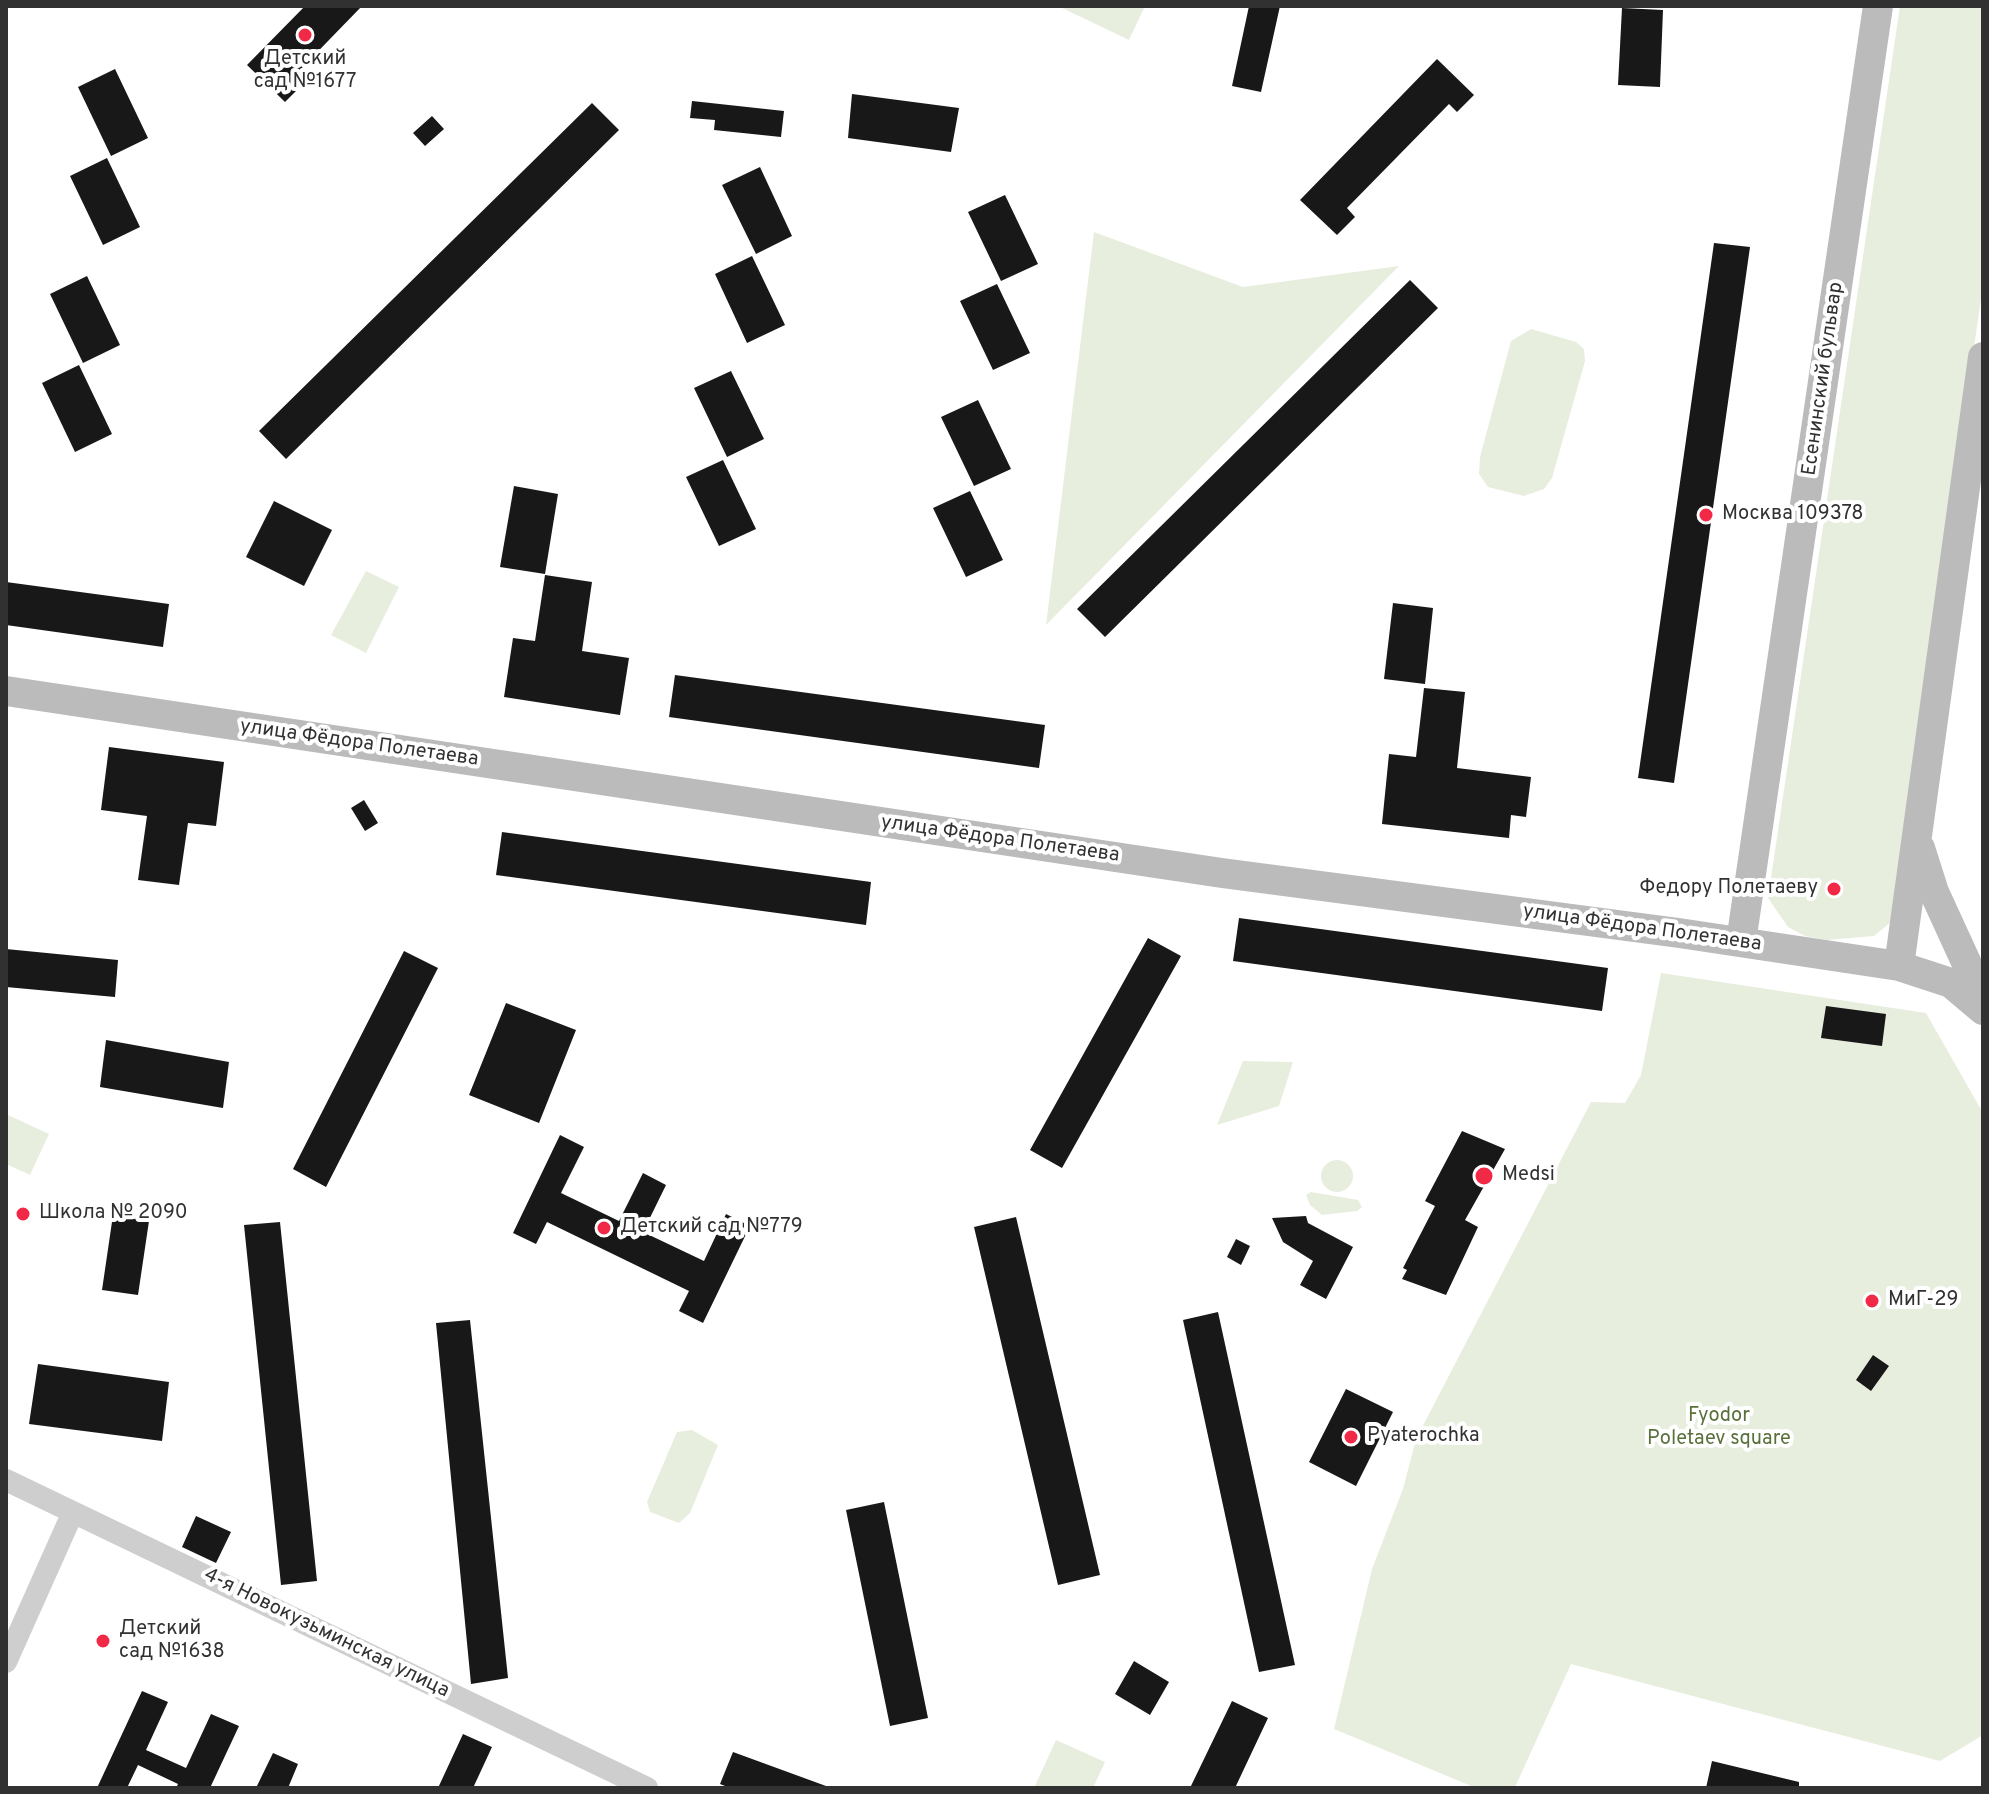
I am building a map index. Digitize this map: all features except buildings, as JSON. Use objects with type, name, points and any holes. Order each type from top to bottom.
[{"type":"main road","name":"Есенинский бульвар","points":[[1741,942],[1878,6]]},
{"type":"main road","points":[[1899,966],[1983,357]]},
{"type":"main road","name":"улица Фёдора Полетаева","points":[[6,691],[1222,873],[1899,966],[1951,983],[1983,1010]]},
{"type":"main road","points":[[1917,838],[1934,892],[1983,999]]},
{"type":"street","name":"4-я Новокузьминская улица","points":[[6,1480],[647,1788]]},
{"type":"street","points":[[6,1662],[73,1512]]},
{"type":"green space","points":[[1058,6],[1145,6],[1129,40]]},
{"type":"green space","points":[[1900,6],[1983,6],[1983,285],[1891,922],[1874,936],[1827,940],[1805,936],[1788,927],[1768,898]]},
{"type":"green space","points":[[1094,232],[1243,287],[1399,266],[1046,625]]},
{"type":"green space","points":[[1531,329],[1576,342],[1584,349],[1585,361],[1552,478],[1544,489],[1524,496],[1488,487],[1479,474],[1480,457],[1511,341]]},
{"type":"green space","points":[[366,571],[399,587],[366,653],[331,635]]},
{"type":"green space","name":"Fyodor Poletaev square","points":[[1661,973],[1926,1013],[1983,1113],[1983,1735],[1940,1761],[1571,1664],[1516,1785],[1511,1788],[1476,1788],[1334,1729],[1372,1569],[1403,1489],[1416,1439],[1591,1102],[1625,1103],[1641,1075]]},
{"type":"green space","points":[[1243,1061],[1293,1062],[1279,1106],[1217,1125]]},
{"type":"green space","points":[[6,1114],[49,1134],[30,1175],[6,1164]]},
{"type":"green space","points":[[1337,1160],[1348,1165],[1353,1176],[1348,1187],[1337,1192],[1326,1187],[1321,1176],[1326,1165]]},
{"type":"green space","points":[[1311,1192],[1358,1200],[1362,1207],[1357,1211],[1322,1215],[1310,1205],[1306,1195]]},
{"type":"green space","points":[[692,1430],[718,1445],[690,1513],[679,1523],[650,1512],[647,1502],[677,1432]]},
{"type":"green space","points":[[1056,1740],[1105,1762],[1093,1788],[1034,1788]]},
{"type":"place","name":"Детский сад №1677","points":[[305,35]]},
{"type":"place","name":"Москва 109378","points":[[1706,515]]},
{"type":"place","name":"Федору Полетаеву","points":[[1834,889]]},
{"type":"place","name":"Medsi","points":[[1484,1176]]},
{"type":"place","name":"Школа № 2090","points":[[23,1214]]},
{"type":"place","name":"Детский сад №779","points":[[604,1228]]},
{"type":"place","name":"МиГ-29","points":[[1872,1301]]},
{"type":"place","name":"Pyaterochka","points":[[1351,1437]]},
{"type":"place","name":"Детский сад №1638","points":[[103,1641]]}]
